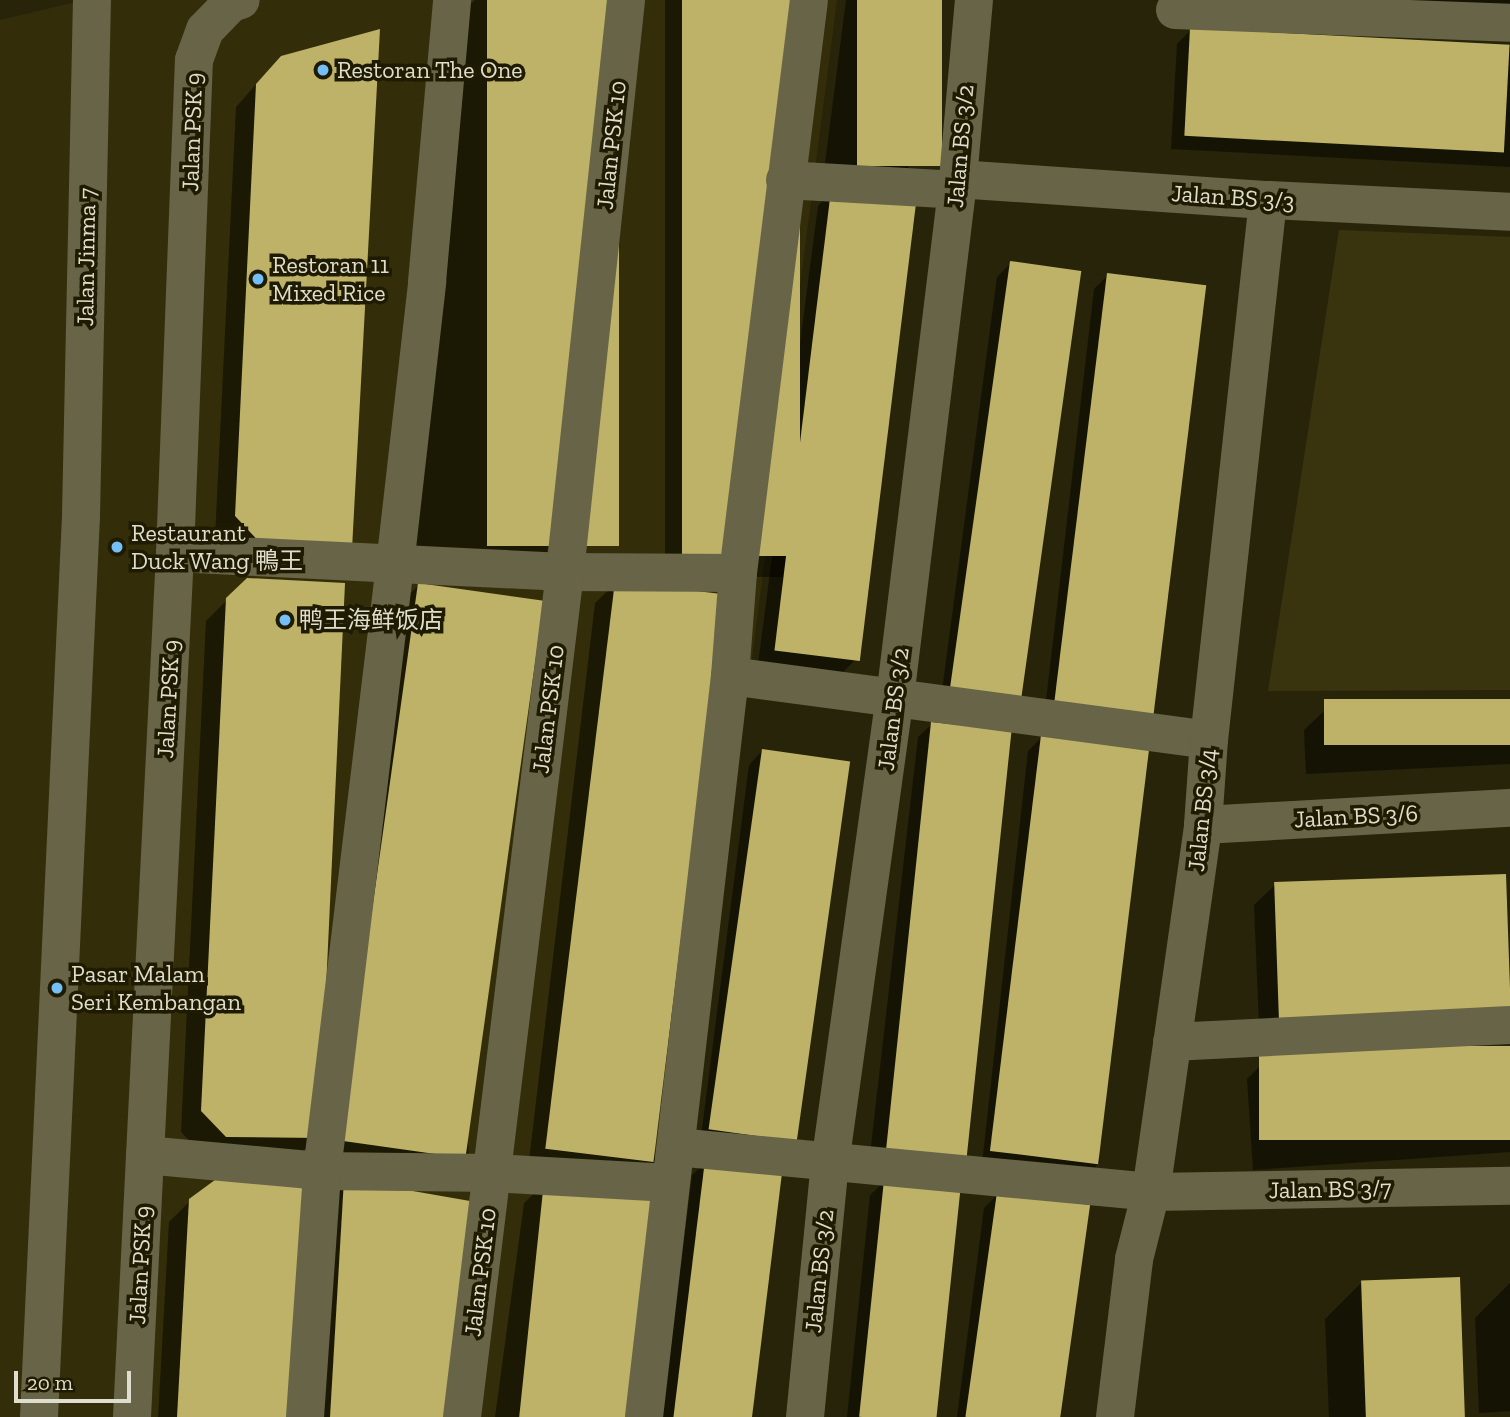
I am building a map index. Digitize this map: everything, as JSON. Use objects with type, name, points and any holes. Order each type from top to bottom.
[{"type":"street","name":"Jalan Jinma 7","points":[[39,1417],[81,515],[92,0]]},
{"type":"street","name":"Jalan PSK 9","points":[[132,1417],[175,553],[194,60],[205,30],[231,4],[241,0]]},
{"type":"street","points":[[304,1417],[322,1171],[396,565],[427,282],[453,0]]},
{"type":"street","name":"Jalan PSK 10","points":[[463,1417],[565,572],[626,0]]},
{"type":"street","points":[[645,1417],[730,676],[738,573],[809,0]]},
{"type":"street","name":"Jalan BS 3/2","points":[[804,1417],[831,1164],[895,698],[957,184],[974,0]]},
{"type":"street","points":[[1175,10],[1510,23]]},
{"type":"street","name":"Jalan BS 3/3","points":[[785,180],[957,184],[1510,212]]},
{"type":"street","name":"Jalan BS 3/4","points":[[1115,1417],[1134,1259],[1151,1192],[1203,825],[1209,740],[1268,200]]},
{"type":"street","points":[[175,553],[565,572],[738,573]]},
{"type":"street","points":[[730,676],[1209,740]]},
{"type":"street","name":"Jalan BS 3/6","points":[[1203,825],[1510,808]]},
{"type":"street","points":[[1172,1042],[1510,1025]]},
{"type":"street","name":"Jalan BS 3/7","points":[[145,1155],[322,1171],[492,1173],[673,1165],[831,1164],[1151,1192],[1510,1186]]},
{"type":"shaded area","points":[[85,0],[837,0],[654,1417],[0,1417],[0,20]]},
{"type":"shaded area","points":[[1339,230],[1510,237],[1510,690],[1268,691]]},
{"type":"building","points":[[487,0],[619,0],[619,546],[487,546]]},
{"type":"building","points":[[682,0],[800,0],[800,556],[682,556]]},
{"type":"building","points":[[857,0],[942,0],[942,166],[857,166]]},
{"type":"building","points":[[1190,28],[1510,45],[1504,153],[1184,136]]},
{"type":"building","points":[[380,29],[352,549],[261,544],[235,516],[256,84],[281,56]]},
{"type":"building","points":[[831,190],[916,200],[860,661],[774,651]]},
{"type":"building","points":[[1010,261],[1081,271],[1021,702],[949,692]]},
{"type":"building","points":[[1107,273],[1206,285],[1153,717],[1054,705]]},
{"type":"building","points":[[247,578],[345,583],[319,1138],[226,1137],[201,1111],[226,598]]},
{"type":"building","points":[[615,581],[723,594],[653,1162],[545,1149]]},
{"type":"building","points":[[418,583],[544,601],[465,1158],[340,1141]]},
{"type":"building","points":[[1324,699],[1510,699],[1510,745],[1324,745]]},
{"type":"building","points":[[931,722],[1012,730],[967,1159],[886,1151]]},
{"type":"building","points":[[1041,735],[1149,748],[1098,1164],[990,1151]]},
{"type":"building","points":[[762,749],[850,761],[797,1142],[709,1129]]},
{"type":"building","points":[[1506,874],[1510,1019],[1279,1027],[1274,882]]},
{"type":"building","points":[[1259,1046],[1510,1046],[1510,1140],[1259,1140]]},
{"type":"building","points":[[705,1160],[782,1170],[752,1417],[673,1417]]},
{"type":"building","points":[[219,1177],[311,1184],[300,1417],[177,1417],[189,1199]]},
{"type":"building","points":[[344,1179],[470,1201],[444,1417],[330,1417]]},
{"type":"building","points":[[884,1180],[961,1188],[937,1417],[859,1417]]},
{"type":"building","points":[[544,1181],[652,1192],[629,1417],[519,1417]]},
{"type":"building","points":[[997,1192],[1090,1205],[1060,1417],[965,1417]]},
{"type":"building","points":[[1460,1277],[1465,1417],[1366,1417],[1361,1280]]},
{"type":"place","name":"Restoran The One","points":[[323,70]]},
{"type":"place","name":"Restoran 11 Mixed Rice","points":[[258,279]]},
{"type":"place","name":"Restaurant Duck Wang 鴨王","points":[[117,547]]},
{"type":"place","name":"鸭王海鲜饭店","points":[[285,620]]},
{"type":"place","name":"Pasar Malam Seri Kembangan","points":[[57,988]]}]
